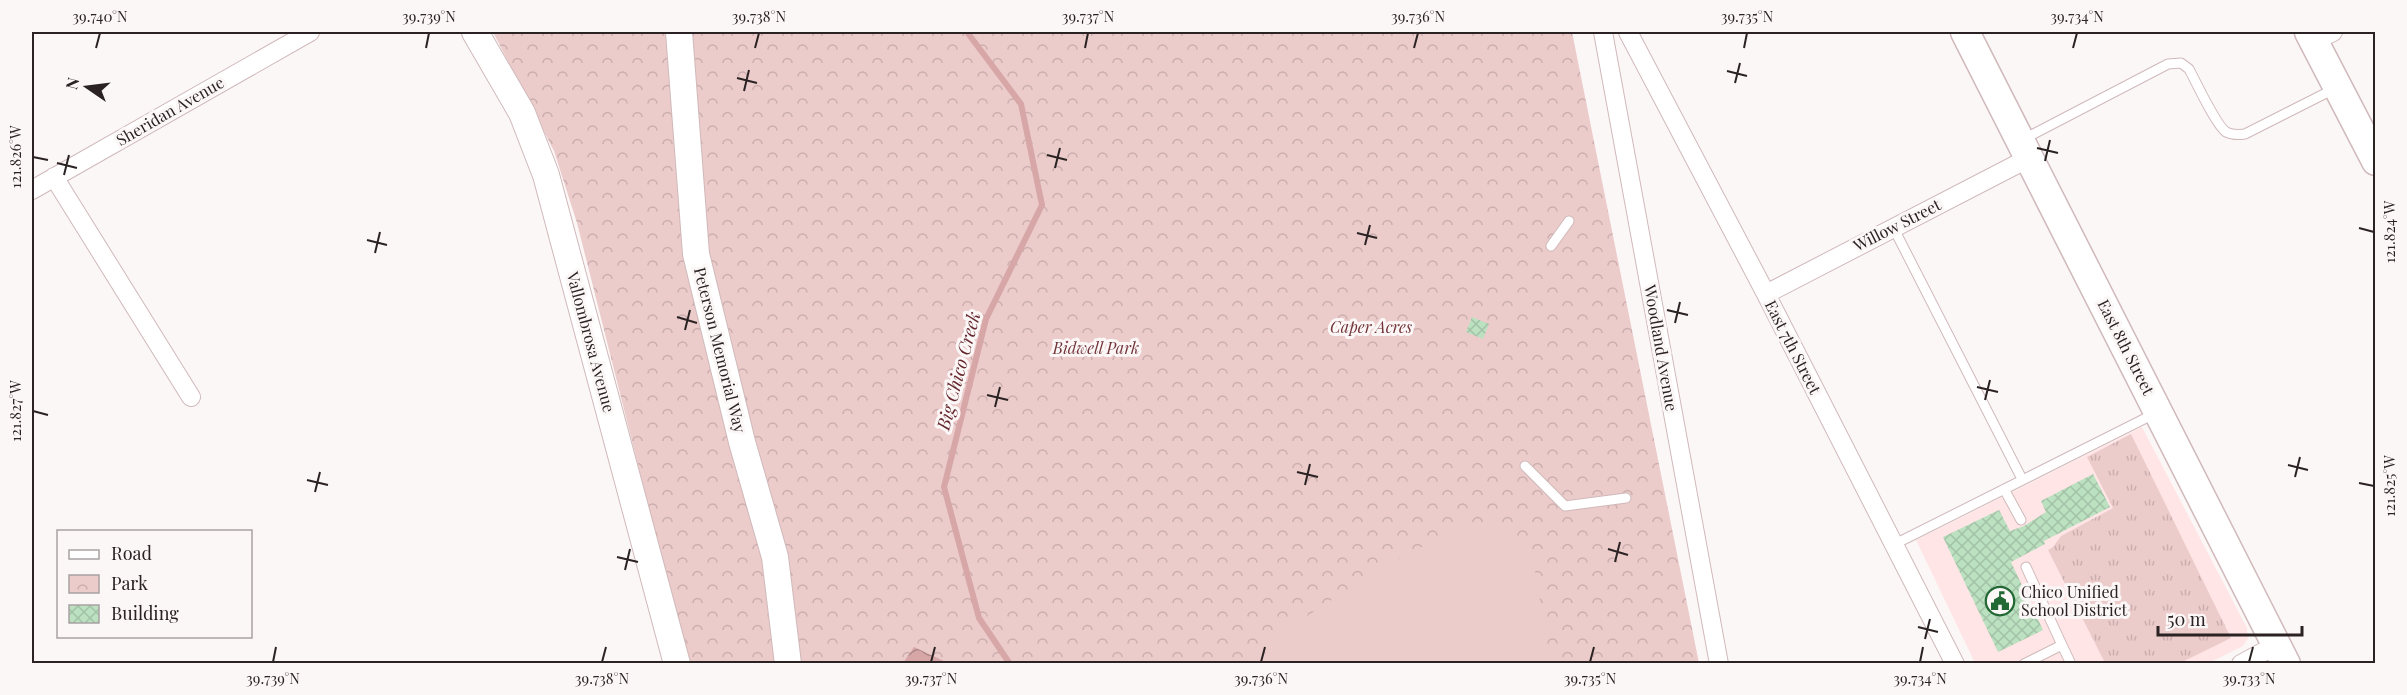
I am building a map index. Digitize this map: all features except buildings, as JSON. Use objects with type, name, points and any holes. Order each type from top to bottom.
[{"type":"main road","name":"East 8th Street","points":[[1965,32],[2281,654]]},
{"type":"main road","points":[[2319,35],[2338,87],[2376,161]]},
{"type":"street","name":"Sheridan Avenue","points":[[32,190],[310,32]]},
{"type":"street","name":"Vallombrosa Avenue","points":[[475,32],[522,113],[546,175],[677,663]]},
{"type":"street","name":"Peterson Memorial Way","points":[[679,32],[696,254],[742,442],[775,557],[788,663]]},
{"type":"street","name":"Woodland Avenue","points":[[1602,32],[1719,663]]},
{"type":"street","name":"East 7th Street","points":[[1628,32],[1766,294],[1955,663]]},
{"type":"street","name":"Willow Street","points":[[1766,294],[1893,227],[2024,149]]},
{"type":"street","points":[[54,177],[191,397]]},
{"type":"street","points":[[2241,663],[2281,654]]},
{"type":"lane","points":[[2024,149],[2168,64],[2181,63],[2189,69],[2224,131],[2236,135],[2245,134],[2338,87]]},
{"type":"lane","points":[[1551,246],[1569,221]]},
{"type":"lane","points":[[1893,227],[2022,479]]},
{"type":"lane","points":[[1895,544],[2159,412]]},
{"type":"lane","points":[[1525,466],[1565,506],[1626,498]]},
{"type":"lane","points":[[2004,489],[2021,520]]},
{"type":"lane","points":[[2026,567],[2071,663]]},
{"type":"lane","points":[[2024,663],[2062,645]]},
{"type":"shaded area","points":[[2142,427],[2247,628],[2248,638],[2243,646],[2209,663],[1975,663],[1916,540]]},
{"type":"green space","name":"Bidwell Park","points":[[493,32],[1572,32],[1699,663],[688,663],[577,223],[554,151]]},
{"type":"green space","points":[[2131,434],[2231,638],[2180,663],[2105,663],[2048,550],[2061,536],[2113,508],[2087,457]]},
{"type":"green space","points":[[1474,525],[1530,540],[1550,663],[1255,663],[1295,624],[1350,588],[1412,551]]},
{"type":"water","points":[[914,647],[948,663],[903,663]]},
{"type":"waterway","name":"Big Chico Creek","points":[[967,32],[1021,104],[1042,205],[986,319],[944,487],[979,618],[1010,664]]},
{"type":"place","name":"Chico Unified School District","points":[[2000,601]]},
{"type":"park label","name":"Caper Acres","points":[[1371,327]]}]
